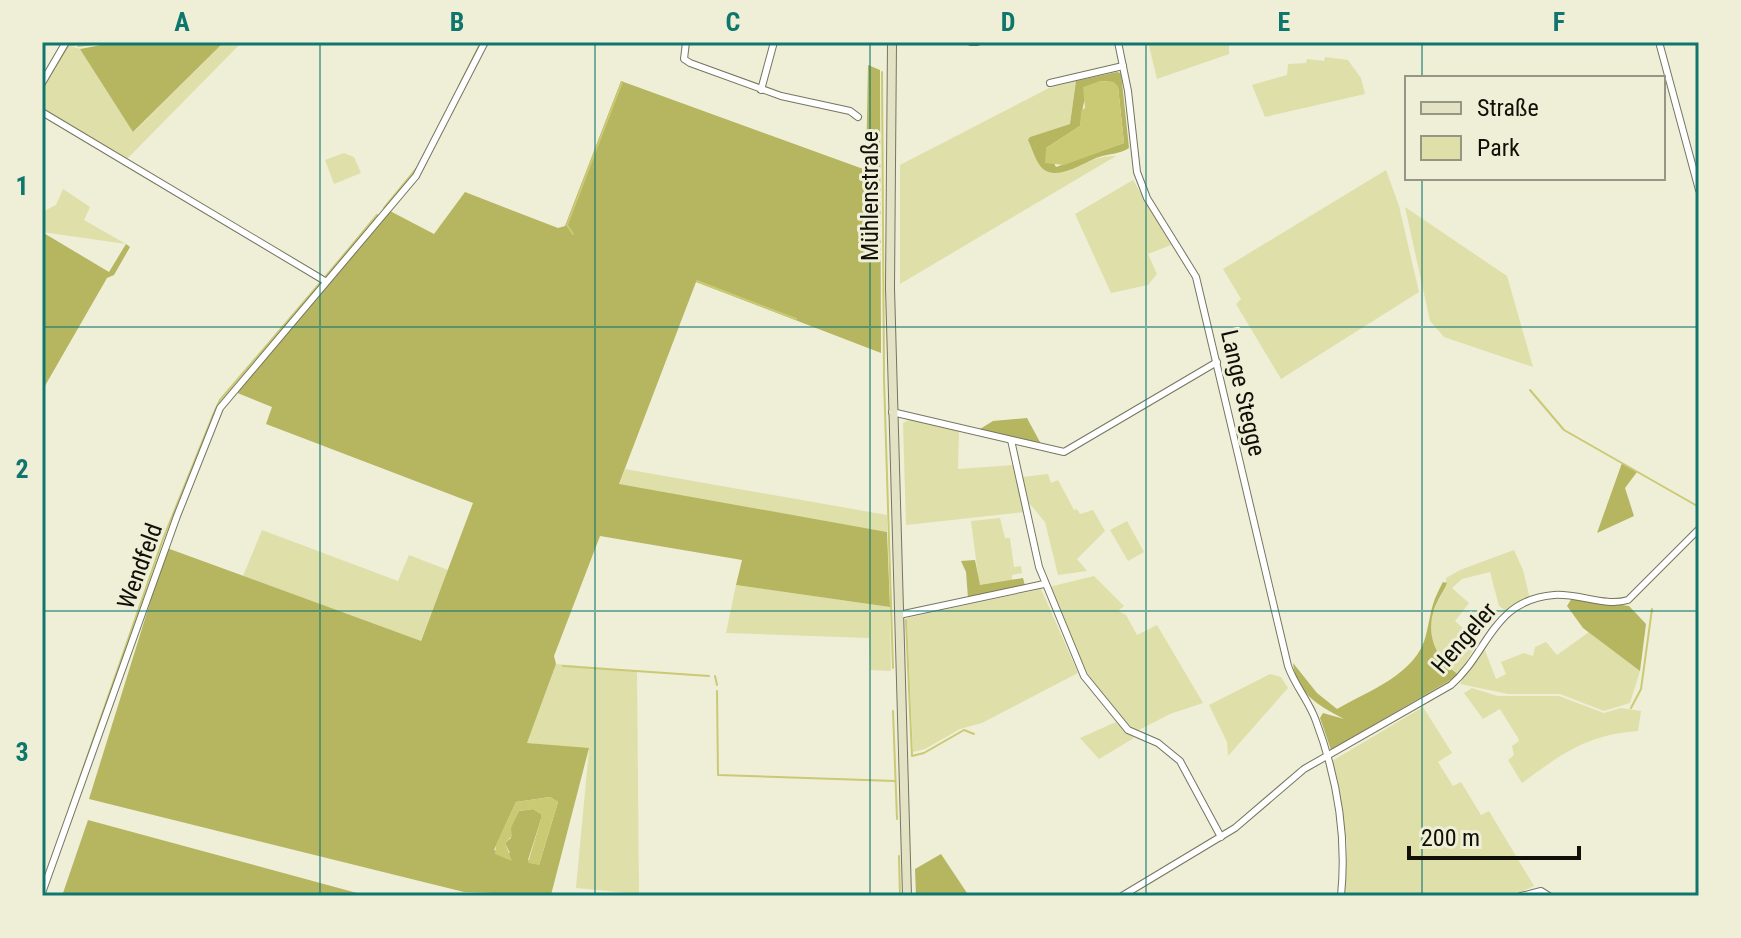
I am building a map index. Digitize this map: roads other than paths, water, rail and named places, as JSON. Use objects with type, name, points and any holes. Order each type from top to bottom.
[{"type":"main road","name":"Mühlenstraße","points":[[892,42],[892,412],[907,896]]},
{"type":"street","points":[[42,83],[66,42]]},
{"type":"street","name":"Wendfeld","points":[[42,893],[170,533],[220,408],[420,171],[485,42]]},
{"type":"street","points":[[686,42],[684,59],[761,90],[850,111],[858,117]]},
{"type":"street","points":[[761,90],[774,42]]},
{"type":"street","points":[[971,42],[977,42]]},
{"type":"street","name":"Lange Stegge","points":[[1118,42],[1133,158],[1141,186],[1196,277],[1288,666],[1312,712],[1328,758],[1345,848],[1341,896]]},
{"type":"street","points":[[1659,42],[1699,190]]},
{"type":"street","points":[[1050,83],[1123,66]]},
{"type":"street","points":[[42,112],[325,281]]},
{"type":"street","points":[[892,412],[1059,453],[1070,450],[1217,362]]},
{"type":"street","points":[[1011,440],[1044,584],[1088,682],[1128,730],[1158,743],[1180,761],[1221,837]]},
{"type":"street","name":"Hengeler","points":[[1122,896],[1221,837],[1248,818],[1294,775],[1451,685],[1465,671],[1492,626],[1509,612],[1549,595],[1628,600],[1699,529]]},
{"type":"street","points":[[899,615],[1044,584]]},
{"type":"street","points":[[1521,896],[1541,891],[1549,896]]},
{"type":"waterway","points":[[78,46],[110,42]]},
{"type":"waterway","points":[[459,86],[481,42]]},
{"type":"waterway","points":[[42,89],[69,45],[75,45]]},
{"type":"waterway","points":[[882,72],[884,379],[893,668]]},
{"type":"waterway","points":[[573,234],[567,225],[622,82]]},
{"type":"waterway","points":[[384,208],[416,169]]},
{"type":"waterway","points":[[326,276],[377,215]]},
{"type":"waterway","points":[[697,281],[796,319]]},
{"type":"waterway","points":[[69,809],[163,539],[220,400],[320,283]]},
{"type":"waterway","points":[[1530,390],[1564,430],[1699,507]]},
{"type":"waterway","points":[[1631,708],[1641,689],[1652,609]]},
{"type":"waterway","points":[[906,620],[912,756],[924,753],[964,730],[974,734]]},
{"type":"waterway","points":[[563,666],[709,676]]},
{"type":"waterway","points":[[715,676],[717,685]]},
{"type":"waterway","points":[[1417,701],[1451,681]]},
{"type":"waterway","points":[[717,691],[718,775],[895,781]]},
{"type":"waterway","points":[[1306,695],[1315,710]]},
{"type":"waterway","points":[[893,711],[897,819]]},
{"type":"waterway","points":[[899,856],[900,896]]}]
